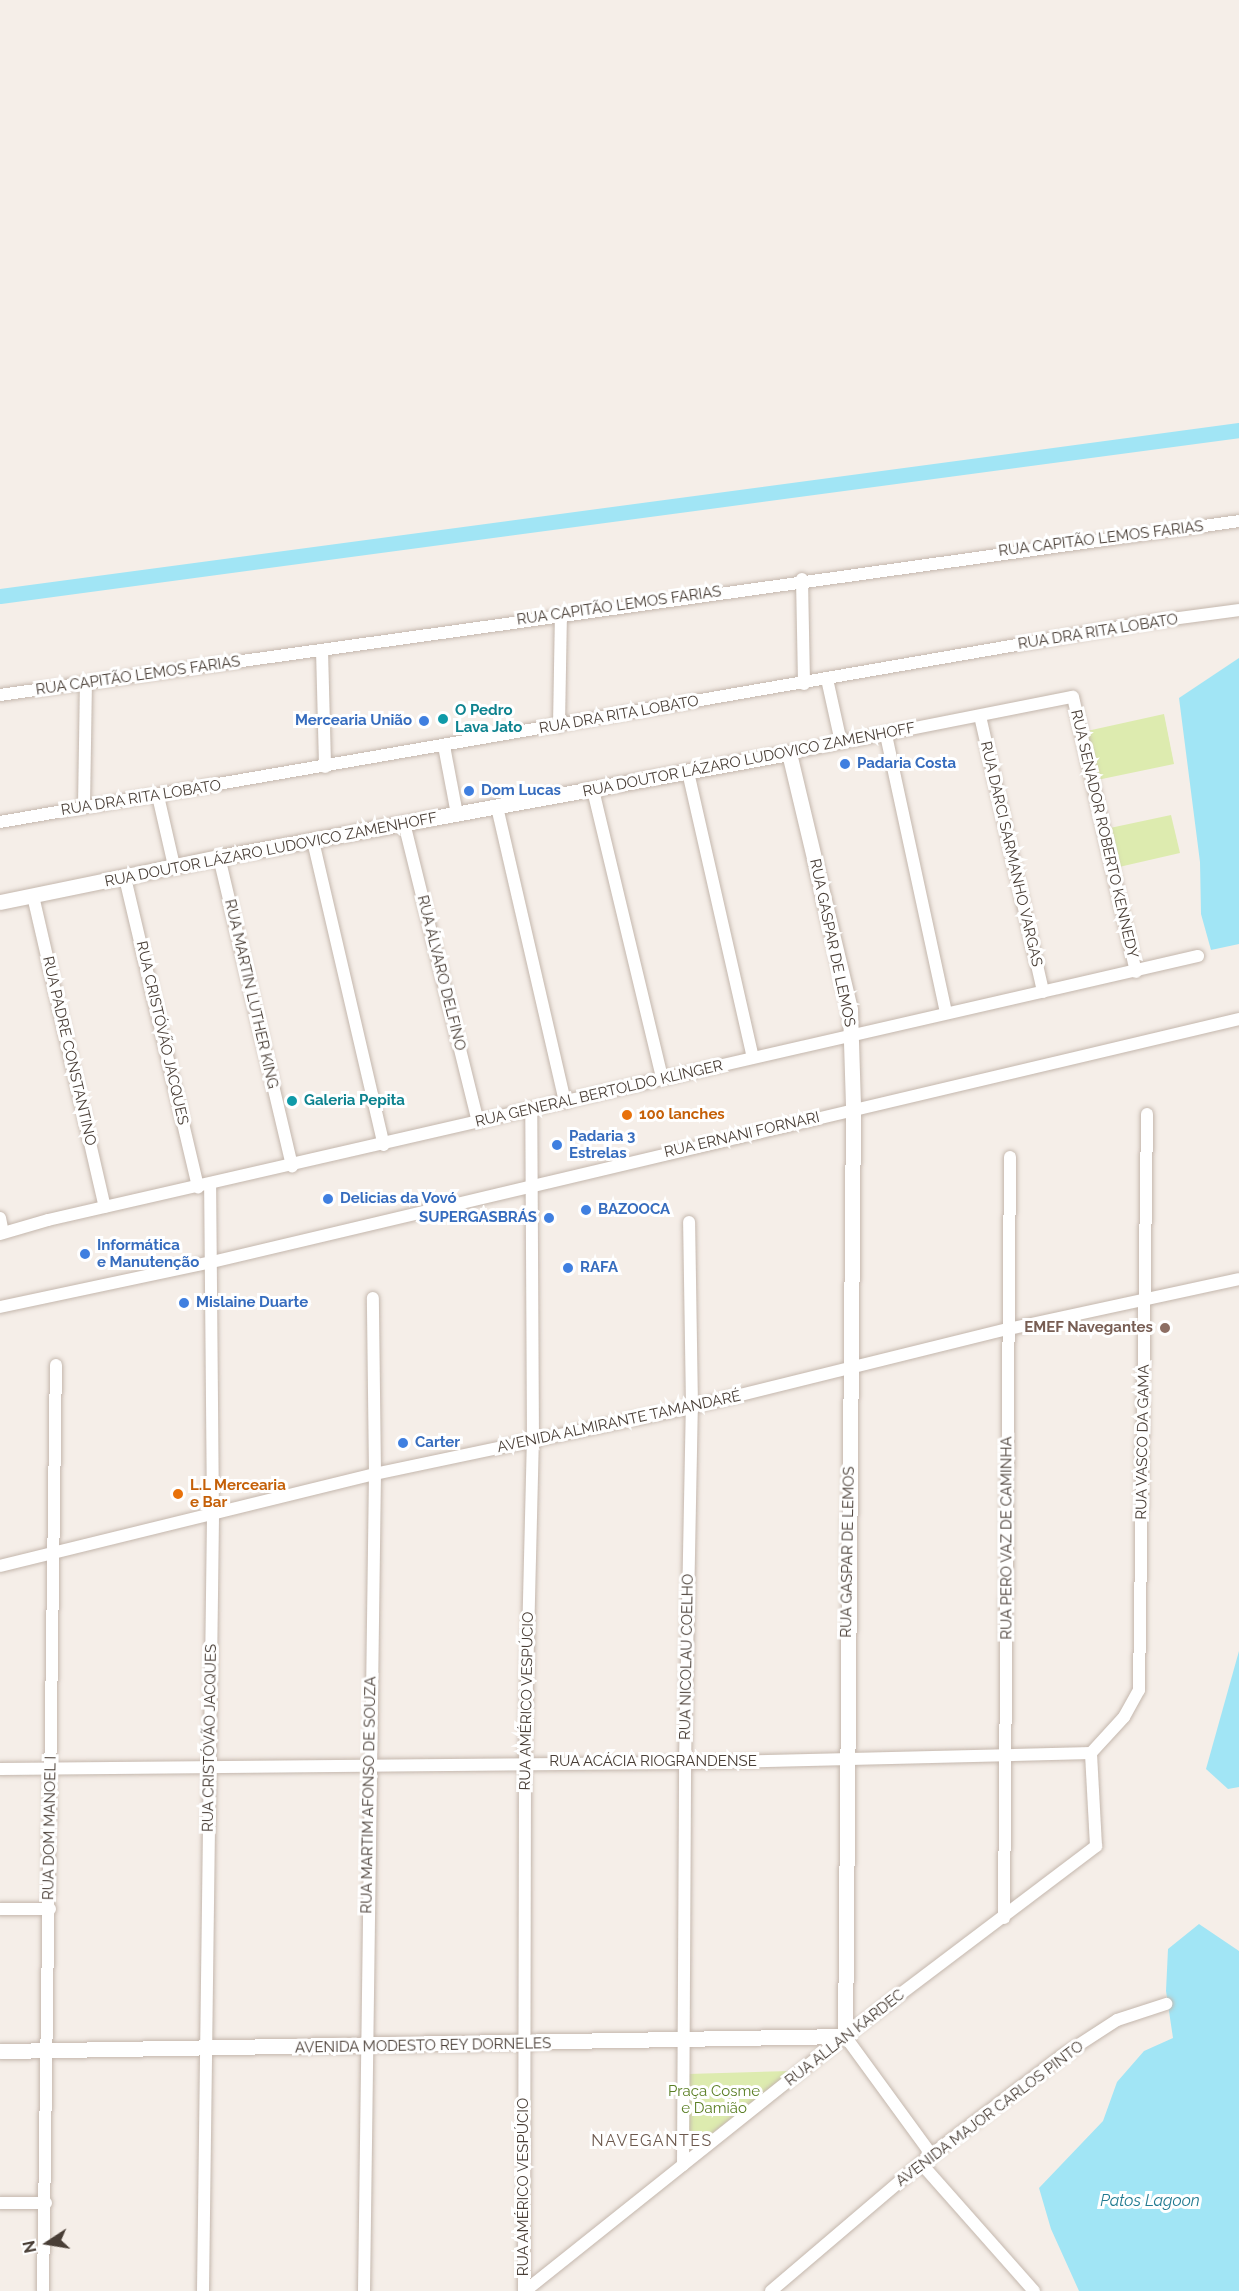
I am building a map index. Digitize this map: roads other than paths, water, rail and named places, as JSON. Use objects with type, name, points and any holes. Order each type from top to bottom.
[{"type":"street","name":"RUA CAPITÃO LEMOS FARIAS","points":[[0,695],[802,579],[1239,520]]},
{"type":"street","points":[[802,579],[804,684]]},
{"type":"street","name":"RUA DRA RITA LOBATO","points":[[0,822],[804,684],[1142,623],[1239,610]]},
{"type":"street","points":[[559,726],[561,615]]},
{"type":"street","points":[[322,650],[326,767]]},
{"type":"street","points":[[826,680],[841,742]]},
{"type":"street","points":[[84,807],[86,684]]},
{"type":"street","name":"RUA DOUTOR LÁZARO LUDOVICO ZAMENHOFF","points":[[0,902],[219,857],[886,735],[1073,696]]},
{"type":"street","name":"RUA SENADOR ROBERTO KENNEDY","points":[[1073,696],[1136,972]]},
{"type":"street","name":"RUA DARCI SARMANHO VARGAS","points":[[980,716],[1043,992]]},
{"type":"street","points":[[886,735],[946,1012]]},
{"type":"street","points":[[444,746],[457,814]]},
{"type":"street","name":"RUA GASPAR DE LEMOS","points":[[789,753],[850,1010],[852,1035],[851,1370],[845,1759],[845,2037]]},
{"type":"street","points":[[688,772],[753,1057]]},
{"type":"street","points":[[593,790],[663,1078]]},
{"type":"street","points":[[159,796],[174,866]]},
{"type":"street","points":[[497,807],[565,1102]]},
{"type":"street","name":"RUA ÁLVARO DELFINO","points":[[404,823],[478,1122]]},
{"type":"street","points":[[313,841],[384,1145]]},
{"type":"street","name":"RUA MARTIN LUTHER KING","points":[[219,857],[292,1166]]},
{"type":"street","name":"RUA CRISTÓVÃO JACQUES","points":[[125,878],[204,1186],[212,1262],[213,1516],[203,2291]]},
{"type":"street","name":"RUA PADRE CONSTANTINO","points":[[33,896],[105,1207]]},
{"type":"street","name":"RUA GENERAL BERTOLDO KLINGER","points":[[2,1234],[105,1207],[384,1145],[946,1012],[1136,972],[1198,956]]},
{"type":"street","name":"RUA ERNANI FORNARI","points":[[0,1307],[212,1262],[853,1108],[1239,1019]]},
{"type":"street","name":"RUA AMÉRICO VESPÚCIO","points":[[525,2291],[525,1763],[533,1441],[534,1185],[531,1110]]},
{"type":"street","name":"RUA VASCO DA GAMA","points":[[1090,1753],[1124,1717],[1139,1690],[1147,1114]]},
{"type":"street","name":"RUA PERO VAZ DE CAMINHA","points":[[1004,1918],[1010,1157]]},
{"type":"street","points":[[0,1218],[2,1234]]},
{"type":"street","name":"RUA NICOLAU COELHO","points":[[683,2164],[685,1763],[692,1407],[689,1222]]},
{"type":"street","name":"AVENIDA ALMIRANTE TAMANDARÉ","points":[[0,1566],[213,1516],[375,1474],[692,1407],[851,1370],[1008,1329],[1145,1302],[1239,1279]]},
{"type":"street","name":"RUA MARTIM AFONSO DE SOUZA","points":[[364,2291],[369,1764],[375,1474],[373,1298]]},
{"type":"street","name":"RUA DOM MANOEL I","points":[[44,2291],[49,2050],[51,1555],[56,1365]]},
{"type":"street","name":"RUA ACÁCIA RIOGRANDENSE","points":[[0,1769],[685,1763],[1090,1753]]},
{"type":"street","name":"RUA ALLAN KARDEC","points":[[525,2291],[845,2037],[1096,1846],[1090,1753]]},
{"type":"street","points":[[0,1909],[50,1909]]},
{"type":"street","name":"AVENIDA MAJOR CARLOS PINTO","points":[[771,2291],[926,2160],[1060,2057],[1108,2026],[1166,2004]]},
{"type":"street","points":[[845,2037],[928,2150],[926,2169],[1034,2291]]},
{"type":"street","name":"AVENIDA MODESTO REY DORNELES","points":[[0,2051],[524,2045],[845,2037]]},
{"type":"street","points":[[0,2203],[46,2203]]},
{"type":"water","points":[[1239,658],[1239,944],[1211,950],[1201,914],[1200,862],[1179,698]]},
{"type":"water","points":[[1239,1651],[1239,1787],[1228,1789],[1206,1769]]},
{"type":"water","name":"Patos Lagoon","points":[[1199,1924],[1239,1951],[1239,2291],[1079,2291],[1051,2229],[1039,2188],[1103,2121],[1117,2082],[1144,2051],[1173,2038],[1166,1991],[1168,1949]]},
{"type":"waterway","points":[[0,596],[1239,430]]},
{"type":"place","name":"O Pedro Lava Jato","points":[[443,719]]},
{"type":"place","name":"Mercearia União","points":[[424,721]]},
{"type":"place","name":"Padaria Costa","points":[[845,764]]},
{"type":"place","name":"Dom Lucas","points":[[469,791]]},
{"type":"place","name":"Galeria Pepita","points":[[292,1101]]},
{"type":"place","name":"100 lanches","points":[[627,1115]]},
{"type":"place","name":"Padaria 3 Estrelas","points":[[557,1145]]},
{"type":"place","name":"Delicias da Vovó","points":[[328,1199]]},
{"type":"place","name":"BAZOOCA","points":[[586,1210]]},
{"type":"place","name":"SUPERGASBRÁS","points":[[549,1218]]},
{"type":"place","name":"Informática e Manutenção","points":[[85,1254]]},
{"type":"place","name":"RAFA","points":[[568,1268]]},
{"type":"place","name":"Mislaine Duarte","points":[[184,1303]]},
{"type":"place","name":"EMEF Navegantes","points":[[1165,1328]]},
{"type":"place","name":"Carter","points":[[403,1443]]},
{"type":"place","name":"L.L Mercearia e Bar","points":[[178,1494]]},
{"type":"district","name":"NAVEGANTES","points":[[652,2141]]},
{"type":"park label","name":"Praça Cosme e Damião","points":[[714,2100]]}]
